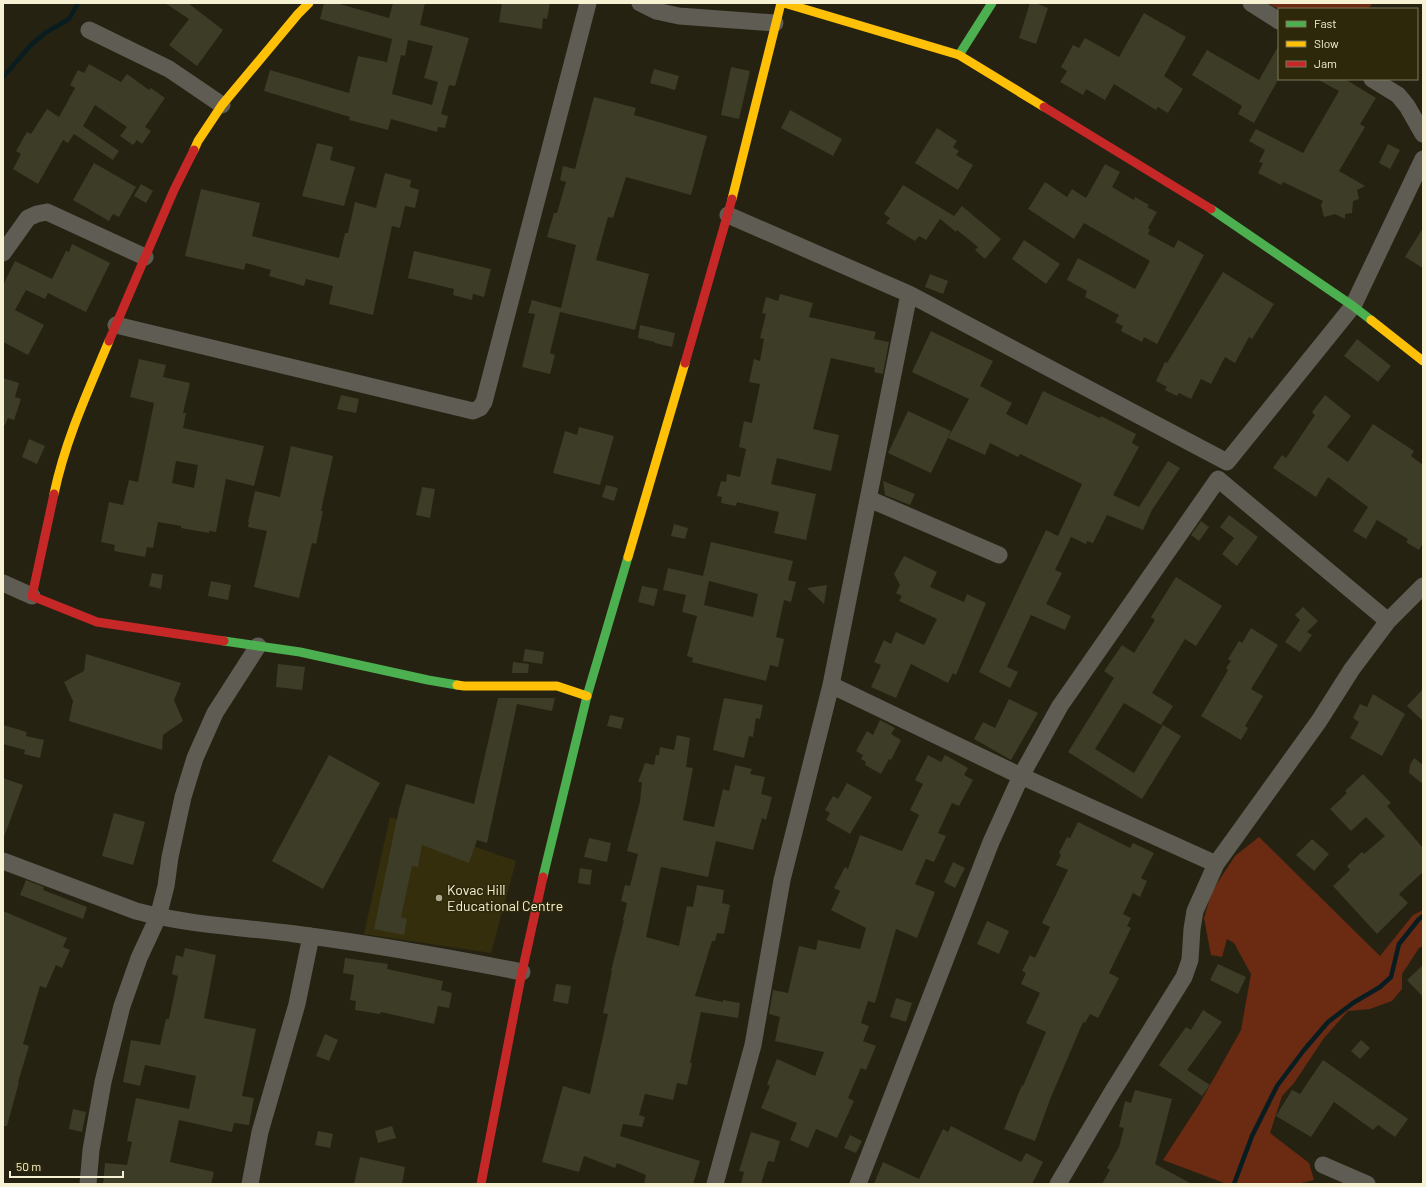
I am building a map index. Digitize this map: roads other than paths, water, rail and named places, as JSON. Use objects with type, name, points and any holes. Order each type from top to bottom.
[{"type":"street","points":[[32,596],[40,564],[58,471],[80,409],[174,190],[198,141],[222,105],[298,14],[309,3]]},
{"type":"street","points":[[116,325],[473,411],[480,408],[484,402],[588,3]]},
{"type":"street","points":[[640,3],[656,11],[679,16],[775,22]]},
{"type":"street","points":[[481,1184],[522,972],[552,837],[586,696],[728,215],[775,22],[783,3],[959,55],[1210,208],[1353,306],[1423,361]]},
{"type":"street","points":[[959,55],[992,3]]},
{"type":"street","points":[[1251,3],[1278,20]]},
{"type":"street","points":[[89,30],[169,69],[222,105]]},
{"type":"street","points":[[1374,80],[1398,95],[1407,106],[1423,134]]},
{"type":"street","points":[[858,1184],[991,842],[1021,776],[1060,706],[1218,479],[1227,462],[1353,306],[1423,159]]},
{"type":"street","points":[[3,253],[28,218],[47,212],[145,257]]},
{"type":"street","points":[[728,215],[909,294],[1227,462]]},
{"type":"street","points":[[715,1184],[753,1046],[782,880],[831,685],[909,294]]},
{"type":"street","points":[[1218,479],[1388,621]]},
{"type":"street","points":[[869,499],[999,555]]},
{"type":"street","points":[[3,583],[97,622],[300,652],[428,680],[464,686],[557,686],[586,696]]},
{"type":"street","points":[[1058,1184],[1111,1094],[1184,977],[1190,960],[1192,929],[1196,911],[1216,864],[1319,721],[1352,669],[1388,621],[1423,586]]},
{"type":"street","points":[[88,1184],[91,1150],[103,1082],[122,1006],[139,958],[158,917],[166,886],[170,857],[183,797],[195,758],[215,713],[258,646]]},
{"type":"street","points":[[831,685],[1021,776],[1216,864]]},
{"type":"street","points":[[3,861],[136,911],[158,917],[384,946],[522,972]]},
{"type":"street","points":[[250,1184],[260,1132],[297,1004],[311,936]]},
{"type":"street","points":[[1323,1165],[1367,1184]]},
{"type":"waterway","points":[[3,77],[31,45],[45,33],[69,19],[78,3]]},
{"type":"waterway","points":[[1234,1184],[1252,1136],[1277,1086],[1304,1050],[1328,1022],[1353,1003],[1380,987],[1391,977],[1399,944],[1423,916]]},
{"type":"place","name":"Kovac Hill Educational Centre","points":[[439,898]]}]
